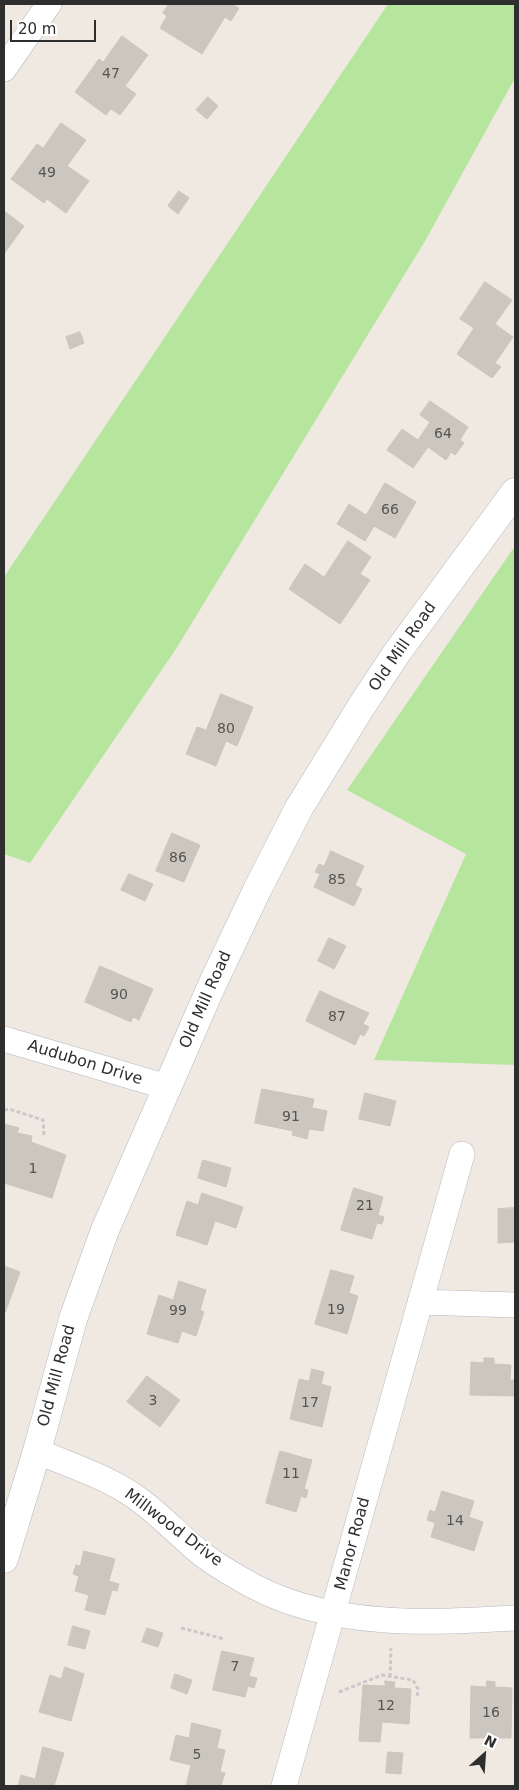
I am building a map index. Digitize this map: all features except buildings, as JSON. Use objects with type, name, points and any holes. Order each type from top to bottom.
[{"type":"main road","name":"Old Mill Road","points":[[4,1559],[37,1451],[73,1319],[105,1230],[167,1087],[257,890],[298,808],[334,749],[394,657],[515,492]]},
{"type":"street","points":[[4,69],[49,4]]},
{"type":"street","name":"Audubon Drive","points":[[4,1039],[167,1087]]},
{"type":"street","name":"Manor Road","points":[[284,1786],[462,1154]]},
{"type":"street","points":[[420,1302],[515,1306]]},
{"type":"street","name":"Millwood Drive","points":[[37,1451],[102,1478],[133,1495],[204,1555],[255,1587],[299,1605],[333,1614],[406,1620],[515,1618]]},
{"type":"path","points":[[4,1110],[9,1109],[43,1120],[44,1136]]},
{"type":"path","points":[[181,1628],[225,1639]]},
{"type":"path","points":[[334,1694],[382,1675],[413,1680],[418,1689],[417,1698]]},
{"type":"green space","points":[[388,4],[515,4],[515,78],[425,241],[176,649],[30,863],[4,854],[4,577]]},
{"type":"green space","points":[[515,546],[515,1065],[374,1060],[466,854],[347,790]]}]
